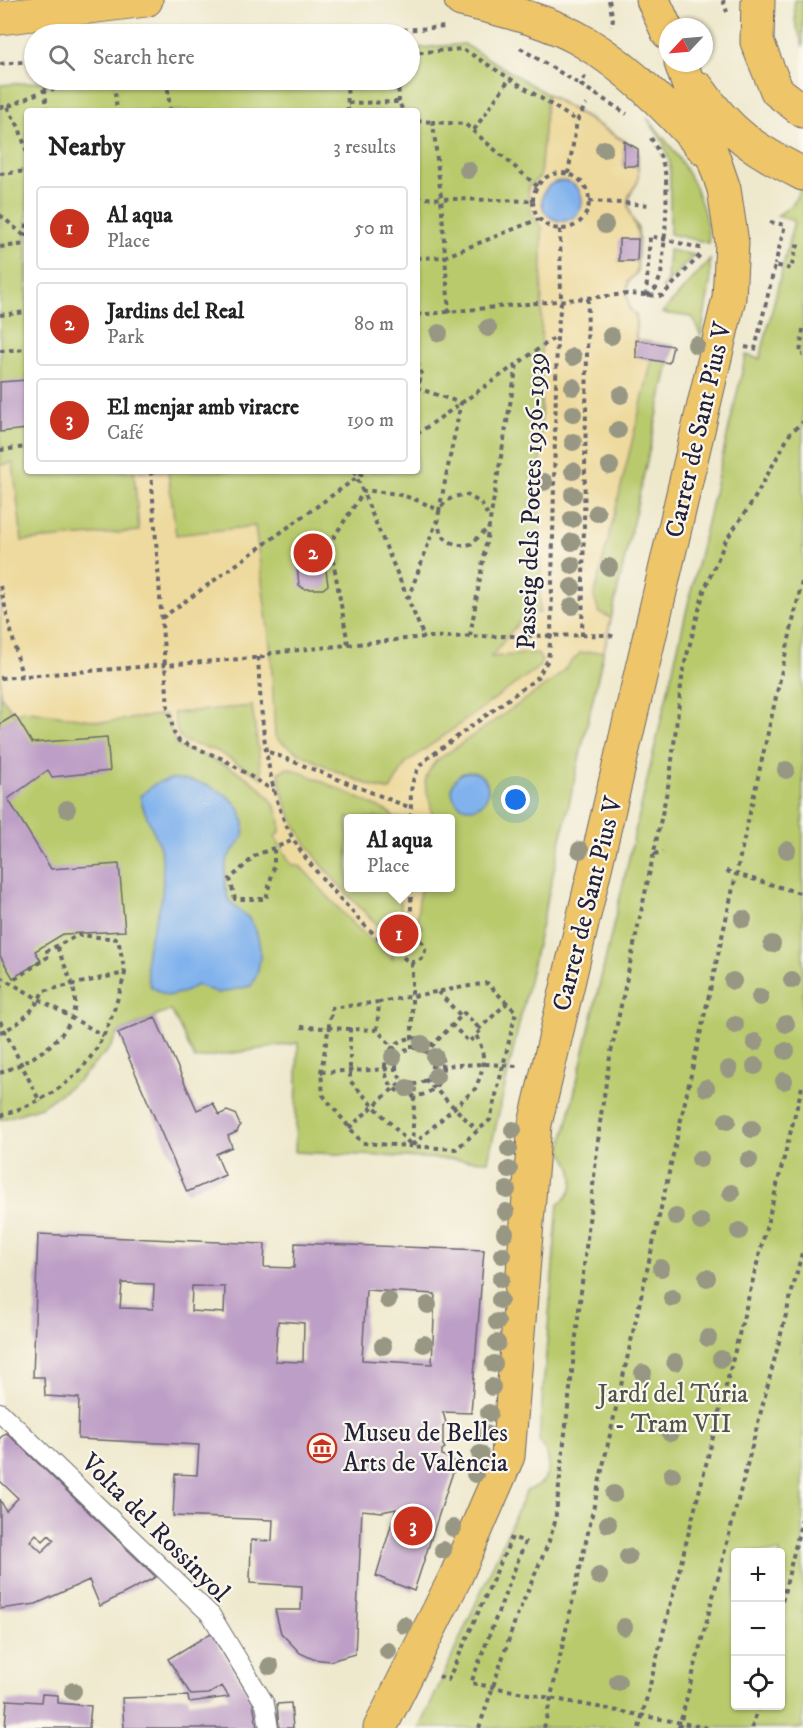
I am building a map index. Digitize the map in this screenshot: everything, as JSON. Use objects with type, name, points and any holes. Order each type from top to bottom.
[{"type":"main road","points":[[0,18],[146,0]]},
{"type":"main road","points":[[653,0],[661,18]]},
{"type":"main road","points":[[758,0],[758,42],[765,62],[777,91],[803,111]]},
{"type":"main road","points":[[0,12],[33,14]]},
{"type":"main road","points":[[455,13],[513,13],[584,41],[672,111],[713,160]]},
{"type":"main road","name":"Carrer de Sant Pius V","points":[[380,1728],[456,1576],[508,1456],[535,1124],[729,298],[732,243],[724,189],[684,72]]},
{"type":"main road","points":[[687,72],[716,114],[749,144],[757,151],[803,174]]},
{"type":"street","name":"Volta del Rossinyol","points":[[0,1412],[211,1615],[265,1704],[269,1728]]},
{"type":"path","points":[[609,0],[613,20]]},
{"type":"path","points":[[395,24],[455,13]]},
{"type":"path","points":[[514,45],[581,84],[629,116]]},
{"type":"path","points":[[420,52],[463,49],[577,121]]},
{"type":"path","points":[[0,64],[24,62]]},
{"type":"path","points":[[581,84],[590,68]]},
{"type":"path","points":[[474,130],[510,78]]},
{"type":"path","points":[[0,106],[7,107],[45,90],[47,108]]},
{"type":"path","points":[[115,90],[117,108]]},
{"type":"path","points":[[167,90],[170,108]]},
{"type":"path","points":[[347,90],[348,108]]},
{"type":"path","points":[[398,90],[402,108]]},
{"type":"path","points":[[348,103],[399,102]]},
{"type":"path","points":[[568,174],[577,121],[586,104]]},
{"type":"path","points":[[7,107],[19,127],[24,143]]},
{"type":"path","points":[[420,121],[465,124],[537,186]]},
{"type":"path","points":[[433,122],[449,313]]},
{"type":"path","points":[[644,129],[651,136],[666,174],[659,282],[646,296]]},
{"type":"path","points":[[0,174],[24,171]]},
{"type":"path","points":[[553,174],[568,174],[583,184],[589,201],[582,218],[576,224],[560,229],[539,219],[533,201],[537,186],[553,174]]},
{"type":"path","points":[[420,198],[533,201]]},
{"type":"path","points":[[589,201],[651,205]]},
{"type":"path","points":[[0,215],[24,236]]},
{"type":"path","points":[[420,258],[444,257],[539,219]]},
{"type":"path","points":[[742,346],[755,349],[785,225],[770,222]]},
{"type":"path","name":"Passeig dels Poetes 1936-1939","points":[[411,814],[410,784],[414,773],[424,761],[537,678],[548,660],[551,635],[557,336],[561,302],[560,229]]},
{"type":"path","points":[[420,315],[627,294],[646,296],[662,296],[670,291],[705,250],[650,236],[646,296]]},
{"type":"path","points":[[0,247],[24,244]]},
{"type":"path","points":[[775,265],[791,269],[797,246],[803,248]]},
{"type":"path","points":[[582,636],[588,298]]},
{"type":"path","points":[[0,315],[24,312]]},
{"type":"path","points":[[803,329],[800,354],[803,355]]},
{"type":"path","points":[[420,432],[557,336]]},
{"type":"path","points":[[0,351],[24,348]]},
{"type":"path","points":[[470,636],[517,364]]},
{"type":"path","points":[[420,389],[460,403]]},
{"type":"path","points":[[408,599],[437,519],[460,403]]},
{"type":"path","points":[[479,1728],[516,1618],[555,1522],[601,1115],[610,1056],[670,777],[683,670],[704,591],[726,540],[753,501],[791,432],[803,422]]},
{"type":"path","points":[[0,450],[24,447]]},
{"type":"path","points":[[152,474],[168,708],[174,733],[179,741],[223,759],[274,791]]},
{"type":"path","points":[[356,474],[424,637]]},
{"type":"path","points":[[162,618],[362,474]]},
{"type":"path","points":[[364,491],[379,491],[416,499],[439,511]]},
{"type":"path","points":[[348,645],[330,543],[364,491]]},
{"type":"path","points":[[439,511],[450,498],[467,495],[481,503],[489,519]]},
{"type":"path","points":[[437,519],[442,535],[448,541],[463,546],[478,540],[488,527]]},
{"type":"path","points":[[544,1728],[803,577]]},
{"type":"path","points":[[0,586],[22,676]]},
{"type":"path","points":[[0,678],[258,657],[271,653],[424,637],[551,635],[616,637]]},
{"type":"path","points":[[258,657],[274,791],[294,840],[327,884],[369,929],[387,945],[400,949]]},
{"type":"path","points":[[268,752],[411,808]]},
{"type":"path","points":[[274,849],[274,866],[266,899],[235,899],[230,879],[256,855],[294,840]]},
{"type":"path","points":[[654,854],[663,852]]},
{"type":"path","points":[[726,871],[803,894]]},
{"type":"path","points":[[411,892],[411,938]]},
{"type":"path","points":[[0,988],[49,956],[47,951],[78,935],[118,939],[124,973],[113,1018],[96,1052],[71,1080],[40,1102],[0,1116]]},
{"type":"path","points":[[411,938],[404,942],[400,949],[402,957],[412,963]]},
{"type":"path","points":[[411,938],[423,943],[425,950],[423,958],[412,963]]},
{"type":"path","points":[[0,1073],[22,1065],[55,1040],[71,1017],[75,998],[57,946]]},
{"type":"path","points":[[412,963],[412,1048]]},
{"type":"path","points":[[2,1032],[20,1022],[39,999],[42,991],[124,973]]},
{"type":"path","points":[[0,977],[104,1036]]},
{"type":"path","points":[[487,984],[516,1012],[489,1120],[456,1149],[362,1143],[323,1095],[321,1071],[332,1008],[413,996],[487,984]]},
{"type":"path","points":[[438,992],[461,1017]]},
{"type":"path","points":[[377,1030],[379,1002]]},
{"type":"path","points":[[452,1025],[469,1042],[481,1030],[479,1029],[507,1003]]},
{"type":"path","points":[[425,1053],[464,1013],[479,1029]]},
{"type":"path","points":[[0,1021],[2,1032],[22,1065],[40,1102]]},
{"type":"path","points":[[301,1027],[377,1030],[400,1054]]},
{"type":"path","points":[[350,1028],[350,1081],[373,1108],[412,1146]]},
{"type":"path","points":[[412,1146],[475,1089],[485,1064],[482,1046],[476,1035]]},
{"type":"path","points":[[413,1037],[433,1045],[443,1066],[440,1081],[434,1088],[414,1097],[393,1089],[384,1069],[385,1060],[393,1046],[413,1037]]},
{"type":"path","points":[[412,1048],[425,1053],[431,1066],[426,1079],[415,1084],[403,1080],[396,1069],[400,1054],[412,1048]]},
{"type":"path","points":[[431,1066],[504,1064],[517,1066]]},
{"type":"path","points":[[321,1071],[396,1069]]},
{"type":"path","points":[[426,1079],[477,1130]]},
{"type":"path","points":[[349,1128],[403,1080]]},
{"type":"path","points":[[639,1728],[803,1083]]},
{"type":"path","points":[[412,1146],[415,1084]]},
{"type":"path","points":[[680,1725],[803,1249]]},
{"type":"path","points":[[782,1602],[803,1515]]},
{"type":"path","points":[[438,1676],[448,1680],[512,1537],[525,1542],[471,1683],[680,1725],[708,1728]]},
{"type":"path","points":[[752,1728],[757,1710]]},
{"type":"green space","points":[[794,0],[803,0],[803,47],[795,21]]},
{"type":"green space","points":[[464,44],[638,149],[638,181],[632,189],[629,212],[637,226],[639,240],[637,272],[628,282],[629,308],[636,316],[636,340],[673,346],[488,1161],[295,1152],[298,1043],[195,1059],[171,1010],[118,1033],[110,1048],[78,1081],[41,1107],[0,1120],[0,85],[24,83],[24,90],[420,90],[420,48]]},
{"type":"green space","points":[[647,118],[670,145],[697,191],[707,225],[709,243],[670,234],[670,163],[663,142]]},
{"type":"green space","name":"Jardí del Túria - Tram VII","points":[[803,183],[803,1728],[420,1728],[526,1491],[541,1483],[548,1470],[547,1456],[539,1441],[558,1204],[570,1192],[573,1178],[570,1164],[561,1150],[746,355],[760,359],[794,221],[777,216],[793,204]]},
{"type":"green space","points":[[669,250],[694,255],[662,289],[667,281]]},
{"type":"green space","points":[[710,260],[710,284],[701,336],[692,317],[662,313]]},
{"type":"sand","points":[[547,94],[624,141],[624,166],[638,166],[638,181],[628,202],[638,239],[619,261],[637,261],[637,272],[628,282],[627,294],[629,308],[636,316],[636,356],[652,360],[594,597],[599,612],[611,618],[604,651],[580,653],[555,679],[436,761],[426,777],[425,784],[432,814],[391,814],[301,772],[287,768],[279,772],[282,794],[291,816],[317,858],[344,892],[383,930],[392,931],[390,936],[393,959],[352,923],[301,867],[291,864],[275,836],[280,832],[279,819],[268,796],[235,770],[176,745],[166,714],[106,722],[23,710],[15,715],[0,695],[0,465],[13,463],[22,541],[139,531],[134,474],[168,474],[176,535],[255,526],[271,653],[275,736],[295,750],[330,768],[367,784],[390,790],[406,763],[539,667],[542,661],[537,653],[491,657],[527,612],[540,613],[542,227],[531,214],[529,186],[540,177]],"holes":[[[252,706],[262,778],[217,751],[183,741],[178,734],[173,713]]]},
{"type":"sand","points":[[400,892],[420,892],[417,921],[423,927],[397,928],[401,922]]},
{"type":"water","points":[[562,181],[576,187],[582,201],[576,215],[562,221],[548,215],[542,201],[548,187]]},
{"type":"water","points":[[470,772],[483,777],[488,790],[483,803],[470,808],[457,803],[452,790],[457,777]]},
{"type":"water","points":[[171,779],[195,782],[220,791],[238,807],[243,818],[243,835],[228,858],[225,881],[228,898],[251,921],[258,936],[260,954],[258,970],[251,986],[218,993],[197,985],[185,992],[167,996],[150,986],[146,966],[150,938],[162,897],[162,857],[140,796],[156,783]]},
{"type":"building","points":[[624,141],[638,149],[638,166],[624,166]]},
{"type":"building","points":[[619,239],[638,239],[637,261],[619,261]]},
{"type":"building","points":[[636,340],[673,346],[669,363],[636,357]]},
{"type":"building","points":[[24,380],[24,429],[0,432],[0,382]]},
{"type":"building","points":[[319,560],[325,564],[328,585],[323,589],[304,589],[299,585],[297,566],[302,561]]},
{"type":"building","points":[[15,715],[32,743],[107,737],[110,771],[52,777],[48,770],[8,799],[51,869],[119,864],[125,931],[63,934],[35,951],[41,961],[13,978],[0,956],[0,724]]},
{"type":"building","points":[[155,1017],[197,1110],[213,1103],[219,1115],[227,1111],[235,1114],[240,1125],[237,1132],[228,1136],[232,1147],[216,1154],[225,1175],[187,1192],[118,1033]]},
{"type":"building","name":"Museu de Belles Arts de València","points":[[38,1234],[265,1244],[264,1267],[294,1268],[295,1243],[484,1250],[471,1413],[443,1412],[446,1423],[443,1426],[445,1448],[442,1450],[442,1455],[456,1463],[414,1591],[376,1576],[396,1509],[382,1512],[362,1510],[355,1654],[330,1661],[313,1659],[300,1653],[281,1633],[275,1610],[301,1610],[302,1586],[250,1583],[251,1540],[272,1541],[273,1520],[173,1516],[175,1474],[197,1475],[199,1445],[78,1439],[79,1398],[45,1396],[44,1377],[33,1377]],"holes":[[[122,1283],[154,1284],[153,1309],[120,1308]],[[192,1286],[225,1287],[224,1313],[191,1311]],[[366,1290],[435,1294],[432,1364],[362,1360]],[[278,1321],[304,1323],[303,1362],[275,1361]]]},
{"type":"building","points":[[8,1434],[156,1577],[100,1606],[89,1580],[36,1604],[0,1609],[0,1499],[6,1511],[18,1498],[0,1481],[0,1438]],"holes":[[[36,1534],[43,1541],[49,1535],[54,1540],[42,1552],[30,1541]]]},
{"type":"building","points":[[211,1633],[253,1702],[257,1728],[124,1728],[122,1698],[188,1696],[189,1702],[229,1697],[222,1686],[209,1694],[191,1695],[168,1659]]},
{"type":"building","points":[[42,1694],[58,1695],[58,1703],[91,1706],[89,1728],[5,1728],[7,1700],[41,1702]]},
{"type":"building","points":[[291,1703],[293,1728],[279,1728],[277,1704]]},
{"type":"place","name":"Jardins del Real","points":[[313,553]]},
{"type":"place","name":"Al aqua","points":[[399,934]]},
{"type":"place","name":"Museu de Belles Arts de València","points":[[322,1448]]},
{"type":"place","name":"El menjar amb viracre","points":[[413,1526]]}]
